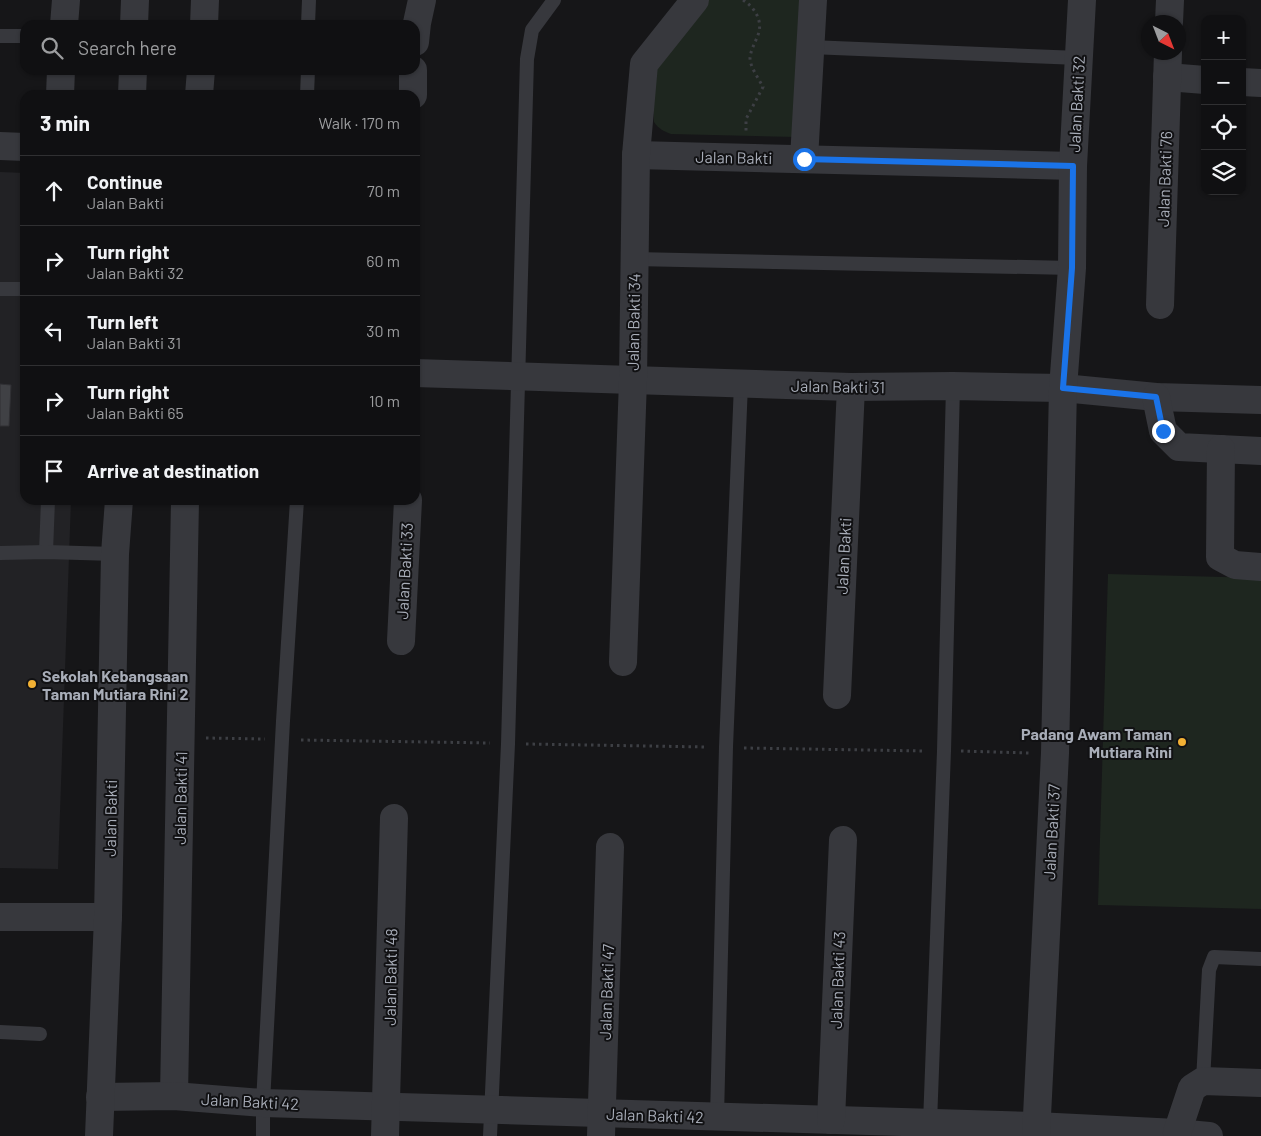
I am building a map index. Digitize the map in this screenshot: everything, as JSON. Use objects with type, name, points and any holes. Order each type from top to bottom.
[{"type":"street","points":[[64,20],[66,0]]},
{"type":"street","points":[[134,20],[135,0]]},
{"type":"street","points":[[204,20],[205,0]]},
{"type":"street","points":[[418,20],[422,0]]},
{"type":"street","name":"Jalan Bakti 34","points":[[623,662],[633,380],[636,155],[644,64],[695,0]]},
{"type":"street","points":[[804,159],[813,0]]},
{"type":"street","name":"Jalan Bakti 32","points":[[1063,388],[1072,268],[1073,166],[1082,0]]},
{"type":"street","points":[[1169,15],[1170,0]]},
{"type":"street","points":[[1168,65],[1201,78]]},
{"type":"street","name":"Jalan Bakti 76","points":[[1160,305],[1168,65]]},
{"type":"street","points":[[60,90],[61,75]]},
{"type":"street","points":[[132,90],[133,75]]},
{"type":"street","points":[[199,90],[201,75]]},
{"type":"street","points":[[413,75],[413,90]]},
{"type":"street","points":[[1246,82],[1261,83]]},
{"type":"street","points":[[0,146],[20,147]]},
{"type":"street","name":"Jalan Bakti","points":[[636,155],[1073,166]]},
{"type":"street","name":"Jalan Bakti 31","points":[[420,373],[851,387],[1063,388],[1156,397],[1261,400]]},
{"type":"street","name":"Jalan Bakti","points":[[837,695],[851,387]]},
{"type":"street","name":"Jalan Bakti 37","points":[[1036,1131],[1055,753],[1063,388]]},
{"type":"street","points":[[1156,397],[1163,431],[1180,447],[1261,451]]},
{"type":"street","points":[[1221,449],[1220,557],[1235,565],[1261,567]]},
{"type":"street","name":"Jalan Bakti","points":[[100,1136],[108,917],[115,554],[119,505]]},
{"type":"street","name":"Jalan Bakti 41","points":[[174,1096],[185,505]]},
{"type":"street","name":"Jalan Bakti 33","points":[[401,641],[408,505]]},
{"type":"street","name":"Jalan Bakti 48","points":[[385,1136],[394,818]]},
{"type":"street","name":"Jalan Bakti 43","points":[[831,1120],[843,840]]},
{"type":"street","name":"Jalan Bakti 47","points":[[602,1125],[610,847]]},
{"type":"street","points":[[0,917],[108,917]]},
{"type":"street","points":[[1177,1133],[1192,1088],[1203,1081],[1261,1083]]},
{"type":"street","name":"Jalan Bakti 42","points":[[100,1097],[174,1096],[263,1103],[386,1106],[491,1123],[602,1125],[717,1116],[930,1123],[1036,1131],[1177,1133],[1209,1136]]},
{"type":"lane","points":[[308,20],[309,0]]},
{"type":"lane","points":[[491,1123],[508,744],[527,59],[532,30],[554,0]]},
{"type":"lane","points":[[0,36],[20,36]]},
{"type":"lane","points":[[810,47],[1079,58]]},
{"type":"lane","points":[[308,75],[308,90]]},
{"type":"lane","points":[[634,259],[1072,268]]},
{"type":"lane","points":[[0,289],[20,289]]},
{"type":"lane","points":[[717,1116],[726,747],[741,384]]},
{"type":"lane","points":[[930,1123],[944,751],[952,386]]},
{"type":"lane","points":[[46,552],[48,505]]},
{"type":"lane","points":[[263,1136],[263,1103],[282,740],[297,505]]},
{"type":"lane","points":[[0,554],[46,552],[115,554]]},
{"type":"lane","points":[[1203,1081],[1209,970],[1214,957],[1261,959]]},
{"type":"lane","points":[[0,1032],[40,1034]]},
{"type":"path","points":[[743,0],[749,3],[757,13],[759,31],[752,47],[750,61],[763,87],[746,118],[744,158]]},
{"type":"path","points":[[181,738],[1055,753]]},
{"type":"shaded area","points":[[707,0],[806,0],[797,137],[671,134],[661,130],[654,122],[652,71]]},
{"type":"shaded area","name":"Sekolah Kebangsaan Taman Mutiara Rini 2","points":[[0,172],[20,173],[20,505],[71,505],[58,869],[0,868]]},
{"type":"shaded area","name":"Padang Awam Taman Mutiara Rini","points":[[1108,574],[1261,578],[1261,909],[1098,905]]},
{"type":"building","points":[[0,384],[11,385],[9,426],[0,426]]},
{"type":"place","name":"Sekolah Kebangsaan Taman Mutiara Rini 2","points":[[32,684]]},
{"type":"place","name":"Padang Awam Taman Mutiara Rini","points":[[1182,742]]},
{"type":"route","points":[[804,159],[1073,166],[1072,268],[1063,388],[1156,397],[1163,431]]}]
